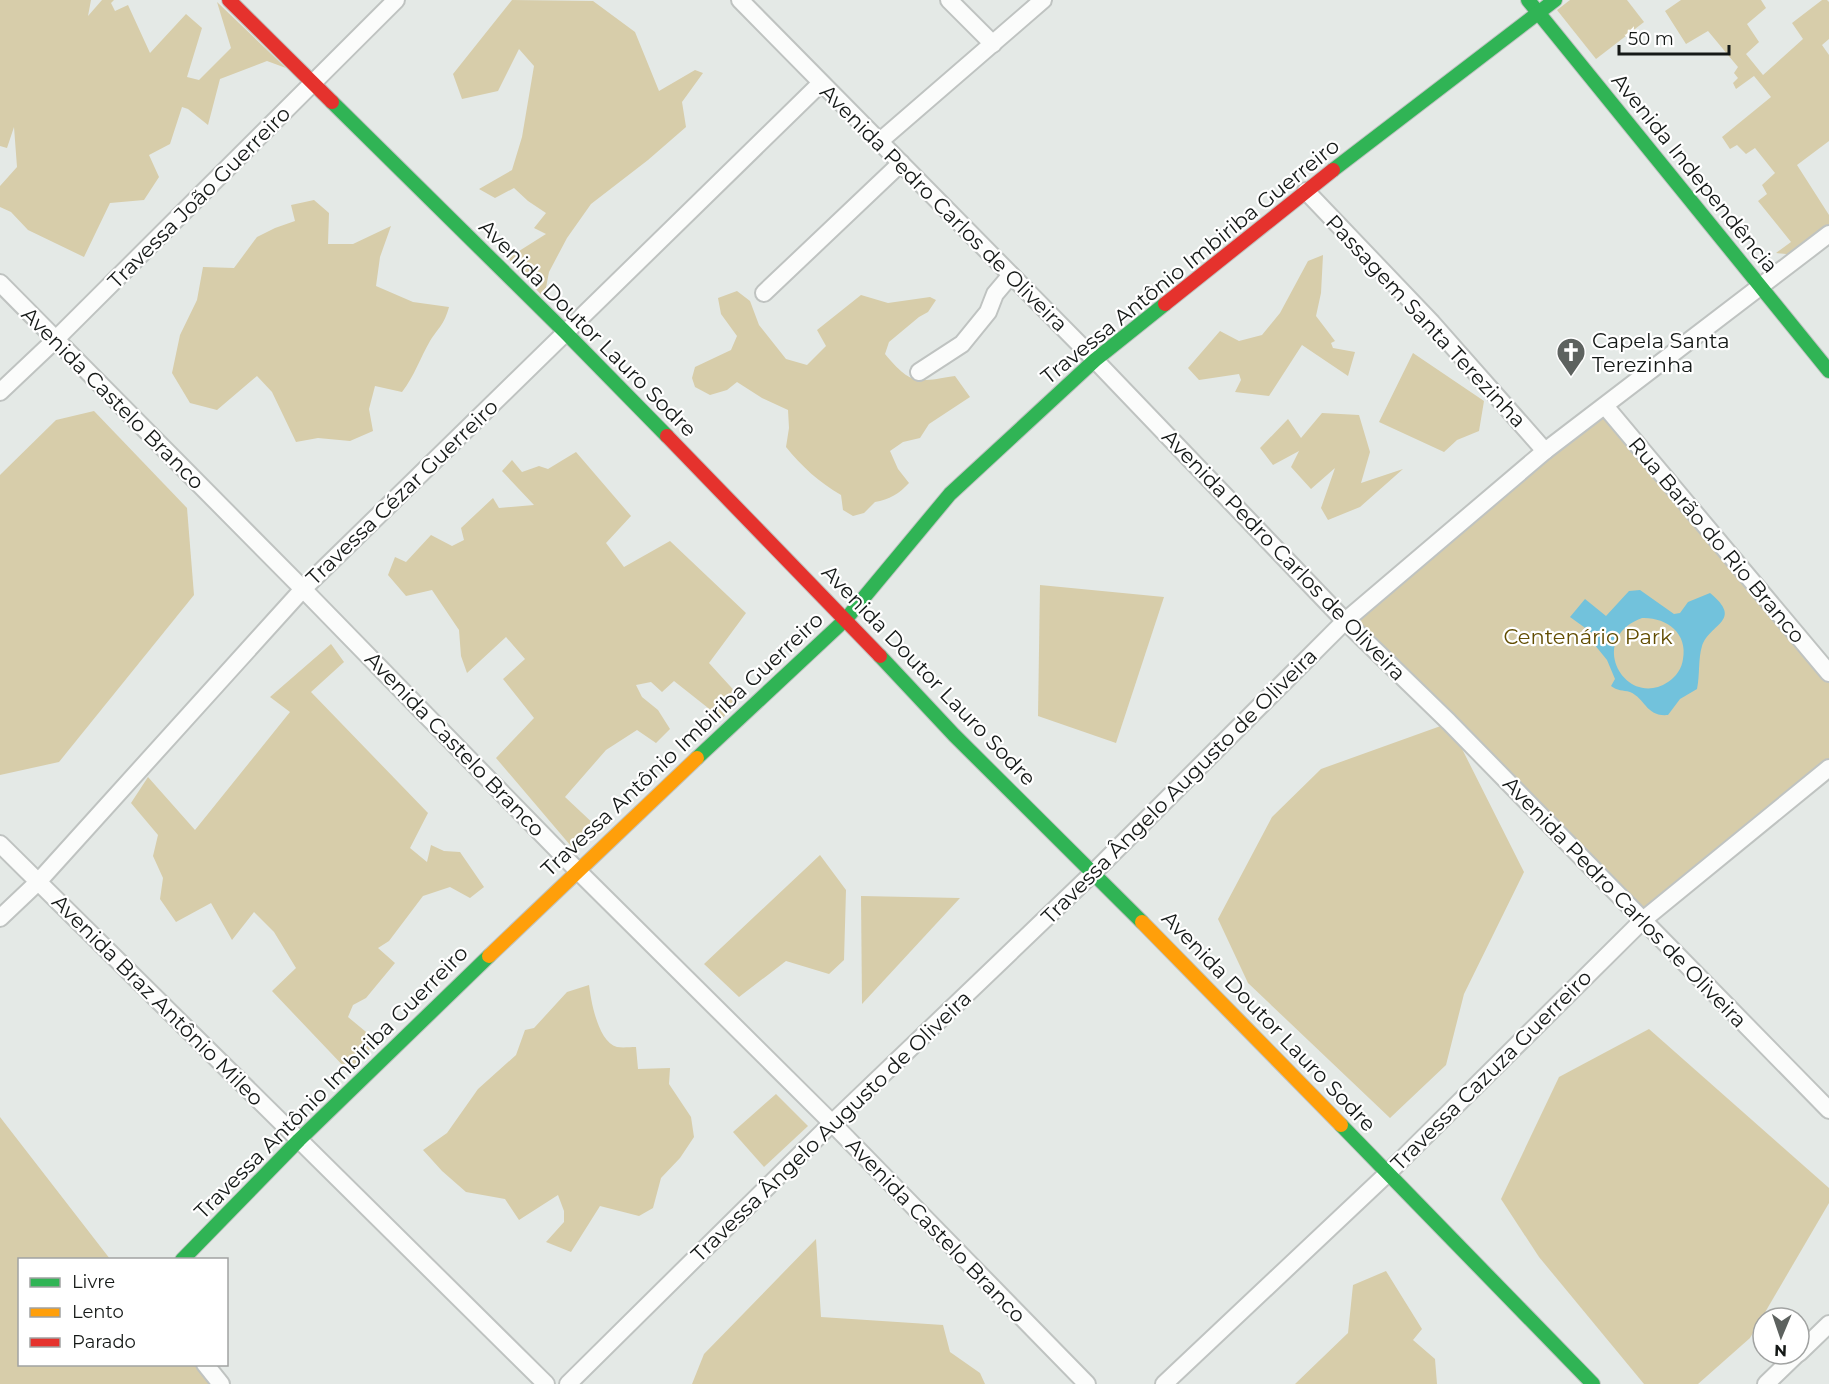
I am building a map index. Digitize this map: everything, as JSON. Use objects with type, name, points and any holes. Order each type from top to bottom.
[{"type":"street","name":"Avenida Doutor Lauro Sodre","points":[[229,0],[565,332],[846,619],[954,735],[1094,872],[1593,1384]]},
{"type":"street","name":"Travessa João Guerreiro","points":[[0,392],[314,84],[396,0]]},
{"type":"street","name":"Avenida Pedro Carlos de Oliveira","points":[[740,0],[1095,360],[1345,621],[1449,723],[1829,1110]]},
{"type":"street","points":[[949,0],[993,45]]},
{"type":"street","points":[[880,141],[1043,0]]},
{"type":"street","name":"Avenida Independência","points":[[1528,0],[1829,371]]},
{"type":"street","name":"Travessa Antônio Imbiriba Guerreiro","points":[[184,1258],[299,1140],[577,870],[846,619],[950,494],[1095,360],[1306,191],[1555,0]]},
{"type":"street","name":"Travessa Cézar Guerreiro","points":[[0,918],[38,882],[303,589],[821,83]]},
{"type":"street","points":[[764,293],[901,163]]},
{"type":"street","name":"Passagem Santa Terezinha","points":[[1306,191],[1432,322],[1545,451]]},
{"type":"street","name":"Travessa Ângelo Augusto de Oliveira","points":[[568,1384],[832,1123],[1094,872],[1345,621],[1545,451],[1829,234]]},
{"type":"street","points":[[919,372],[962,344],[988,312],[995,294],[1011,275]]},
{"type":"street","name":"Avenida Castelo Branco","points":[[0,283],[577,870],[832,1123],[1087,1384]]},
{"type":"street","name":"Rua Barão do Rio Branco","points":[[1605,406],[1829,673]]},
{"type":"street","name":"Travessa Cazuza Guerreiro","points":[[1164,1384],[1388,1173],[1642,920],[1829,768]]},
{"type":"street","name":"Avenida Braz Antônio Mileo","points":[[0,844],[546,1384]]},
{"type":"street","points":[[1811,1341],[1829,1324]]},
{"type":"street","points":[[206,1366],[222,1384]]},
{"type":"street","points":[[1766,1384],[1785,1366]]},
{"type":"green space","points":[[0,0],[91,0],[88,16],[102,0],[114,0],[111,3],[115,11],[128,5],[150,53],[186,14],[202,28],[187,77],[199,80],[231,48],[217,2],[286,68],[267,61],[220,79],[208,125],[182,107],[170,144],[149,155],[159,177],[144,200],[110,203],[84,257],[28,230],[11,212],[0,207],[0,186],[17,167],[14,127],[7,148],[0,146]]},
{"type":"green space","points":[[512,0],[593,1],[635,32],[659,91],[695,70],[703,73],[682,102],[686,127],[591,204],[567,238],[549,272],[544,298],[508,258],[546,234],[534,228],[546,213],[514,188],[495,198],[479,189],[512,170],[522,137],[534,66],[519,49],[498,91],[462,99],[453,74]]},
{"type":"green space","points":[[1570,0],[1627,0],[1644,22],[1596,59],[1557,10]]},
{"type":"green space","points":[[1681,0],[1761,0],[1766,8],[1747,24],[1759,42],[1746,54],[1763,75],[1803,39],[1792,23],[1822,0],[1829,2],[1829,39],[1822,45],[1829,55],[1829,141],[1797,165],[1829,215],[1829,227],[1797,255],[1776,253],[1791,242],[1758,201],[1767,194],[1762,185],[1775,173],[1755,148],[1746,154],[1737,145],[1730,149],[1722,137],[1771,97],[1754,76],[1736,89],[1733,83],[1738,78],[1734,73],[1738,67],[1708,31],[1686,44],[1665,11]]},
{"type":"green space","points":[[314,200],[329,213],[328,244],[353,244],[391,226],[380,257],[376,286],[413,302],[449,307],[443,322],[402,392],[375,386],[369,409],[373,431],[350,441],[318,438],[296,442],[272,392],[257,376],[217,410],[190,403],[172,373],[180,335],[197,300],[203,267],[234,268],[257,237],[295,221],[291,205]]},
{"type":"green space","points":[[1323,255],[1321,293],[1316,316],[1335,341],[1331,343],[1333,348],[1355,352],[1348,376],[1302,345],[1269,396],[1235,392],[1241,380],[1239,374],[1199,380],[1188,368],[1220,331],[1239,341],[1262,335],[1280,313],[1308,261]]},
{"type":"green space","points":[[737,291],[750,301],[759,325],[786,359],[807,365],[826,346],[817,330],[861,295],[888,303],[930,297],[936,300],[928,312],[889,342],[885,354],[909,377],[931,380],[955,376],[970,397],[929,424],[920,438],[903,442],[890,451],[898,469],[909,483],[902,490],[890,498],[875,502],[864,513],[853,516],[843,510],[841,495],[811,474],[786,447],[789,428],[788,410],[762,398],[737,382],[727,390],[710,395],[695,387],[692,378],[695,367],[731,350],[737,336],[721,314],[718,298]]},
{"type":"green space","points":[[1413,353],[1484,401],[1479,431],[1457,440],[1444,452],[1379,422]]},
{"type":"green space","points":[[94,411],[187,508],[194,595],[59,762],[0,775],[0,475],[56,420]]},
{"type":"green space","points":[[1322,413],[1359,415],[1370,452],[1361,483],[1403,469],[1360,507],[1328,520],[1321,508],[1335,468],[1311,489],[1291,467],[1299,451],[1273,465],[1260,448],[1288,419],[1301,438]]},
{"type":"green space","name":"Centenário Park","points":[[1604,414],[1829,683],[1829,761],[1643,911],[1353,620]]},
{"type":"green space","points":[[576,452],[631,516],[606,543],[624,567],[670,541],[746,613],[709,663],[740,697],[722,719],[674,681],[662,692],[651,682],[636,685],[642,697],[658,710],[670,729],[656,743],[637,730],[606,750],[565,797],[597,827],[576,852],[496,758],[534,718],[503,679],[525,659],[506,637],[467,673],[461,656],[459,630],[432,590],[406,596],[388,575],[395,557],[406,562],[431,535],[452,546],[464,540],[461,528],[493,498],[499,508],[534,505],[502,471],[512,460],[522,472],[539,466],[548,469]]},
{"type":"green space","points":[[1040,585],[1164,597],[1116,743],[1038,716]]},
{"type":"green space","points":[[331,644],[344,662],[311,692],[428,813],[410,848],[427,862],[431,845],[444,851],[460,852],[484,887],[470,898],[450,887],[423,896],[389,941],[378,948],[395,963],[366,998],[353,1005],[348,1017],[377,1041],[349,1072],[272,991],[296,968],[274,932],[254,912],[232,940],[211,903],[176,922],[160,899],[163,878],[153,856],[158,835],[131,803],[148,777],[195,830],[290,712],[270,697]]},
{"type":"green space","points":[[1449,723],[1524,872],[1464,994],[1446,1065],[1390,1118],[1248,983],[1218,919],[1272,817],[1321,769]]},
{"type":"green space","points":[[820,855],[846,890],[844,960],[829,974],[786,961],[739,997],[704,964]]},
{"type":"green space","points":[[861,896],[960,898],[862,1004]]},
{"type":"green space","points":[[589,985],[600,1029],[610,1044],[617,1047],[636,1047],[638,1069],[670,1068],[669,1084],[691,1117],[694,1137],[680,1158],[661,1178],[653,1208],[639,1216],[600,1206],[571,1252],[546,1242],[564,1222],[564,1211],[558,1195],[519,1220],[505,1199],[466,1192],[423,1150],[447,1133],[478,1089],[516,1055],[525,1030],[534,1028],[567,992]]},
{"type":"green space","points":[[1649,1029],[1829,1188],[1829,1203],[1769,1306],[1751,1306],[1750,1338],[1698,1384],[1644,1384],[1539,1257],[1501,1199],[1559,1077]]},
{"type":"green space","points":[[776,1094],[808,1126],[764,1167],[733,1132]]},
{"type":"green space","points":[[0,1117],[109,1258],[18,1258],[18,1366],[198,1366],[214,1384],[0,1384]]},
{"type":"green space","points":[[816,1239],[821,1317],[943,1325],[950,1352],[980,1373],[985,1384],[692,1384],[704,1354]]},
{"type":"green space","points":[[1386,1271],[1422,1329],[1413,1340],[1435,1359],[1437,1384],[1295,1384],[1348,1333],[1353,1285]]},
{"type":"water","points":[[1640,590],[1674,614],[1680,613],[1688,602],[1710,593],[1720,602],[1724,610],[1725,616],[1722,621],[1706,638],[1702,646],[1697,689],[1680,699],[1668,715],[1655,713],[1635,695],[1611,686],[1615,679],[1607,660],[1594,644],[1595,635],[1570,617],[1585,599],[1606,616],[1629,591]],"holes":[[[1642,618],[1651,618],[1667,624],[1679,634],[1684,650],[1682,662],[1676,675],[1668,682],[1652,688],[1638,687],[1626,680],[1618,668],[1614,655],[1616,641],[1625,628]]]},
{"type":"traffic: fast","points":[[1528,0],[1829,371]]},
{"type":"traffic: fast","points":[[1333,170],[1555,0]]},
{"type":"traffic: fast","points":[[332,102],[667,436]]},
{"type":"traffic: fast","points":[[697,758],[846,619],[950,494],[1095,360],[1165,304]]},
{"type":"traffic: fast","points":[[880,656],[954,735],[1142,922]]},
{"type":"traffic: fast","points":[[184,1258],[299,1140],[489,956]]},
{"type":"traffic: fast","points":[[1341,1125],[1593,1384]]},
{"type":"traffic: slow","points":[[489,956],[697,758]]},
{"type":"traffic: slow","points":[[1142,922],[1341,1125]]},
{"type":"traffic: jam","points":[[229,0],[332,102]]},
{"type":"traffic: jam","points":[[1165,304],[1333,170]]},
{"type":"traffic: jam","points":[[667,436],[880,656]]},
{"type":"place","name":"Capela Santa Terezinha","points":[[1571,378]]}]
